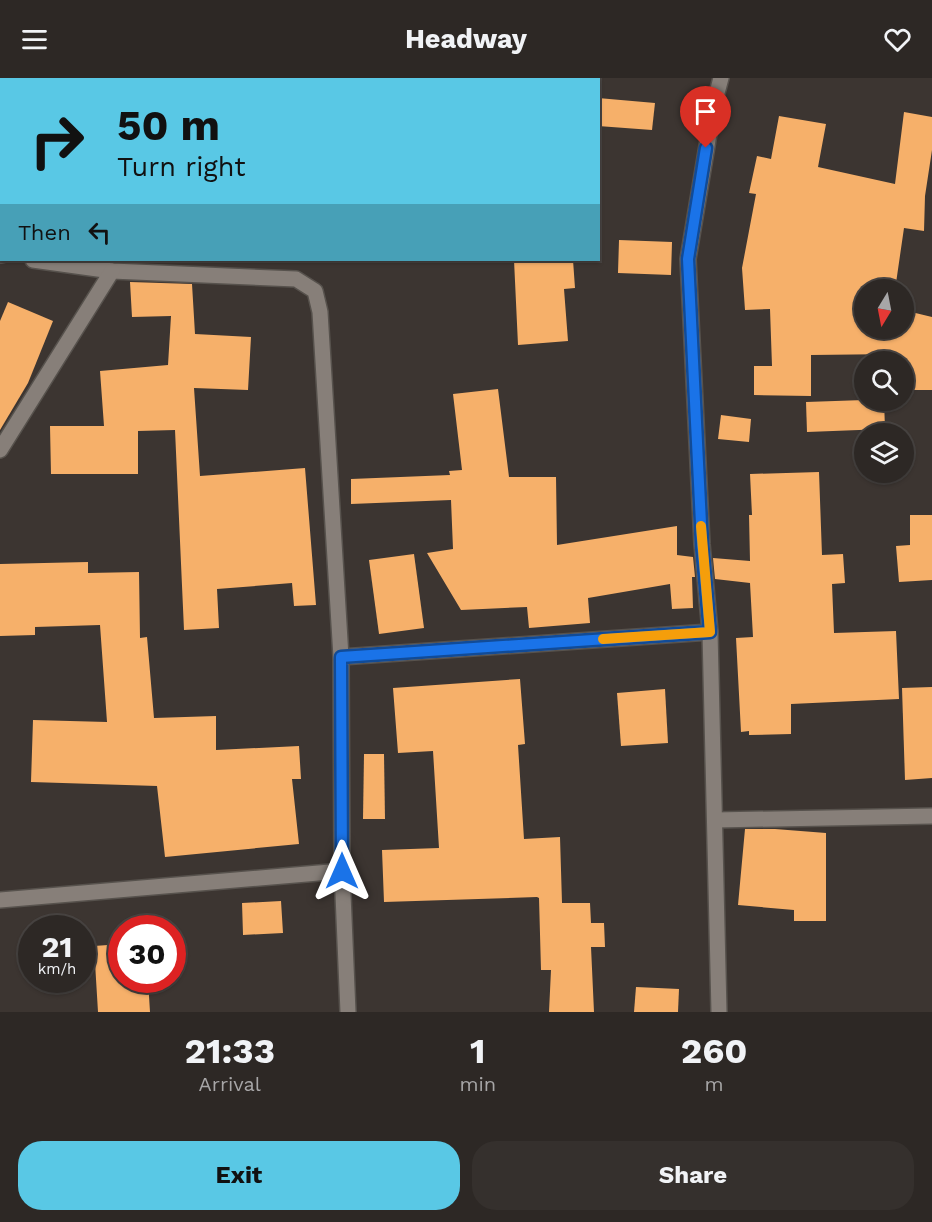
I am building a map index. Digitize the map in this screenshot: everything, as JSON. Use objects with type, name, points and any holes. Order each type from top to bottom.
[{"type":"street","points":[[719,1012],[710,632],[702,544],[688,259],[714,104],[721,78]]},
{"type":"street","points":[[40,261],[112,271],[296,279],[315,291],[320,312],[341,657],[342,871],[348,1012]]},
{"type":"street","points":[[0,450],[112,271]]},
{"type":"street","points":[[341,657],[710,632]]},
{"type":"street","points":[[715,820],[932,816]]},
{"type":"street","points":[[0,900],[342,871]]},
{"type":"building","points":[[600,98],[655,103],[652,130],[600,126]]},
{"type":"building","points":[[904,112],[932,117],[932,150],[925,196],[924,231],[904,228],[897,279],[854,279],[854,339],[914,339],[914,313],[932,317],[932,390],[914,390],[914,351],[854,351],[854,354],[811,355],[811,396],[754,395],[754,366],[772,366],[770,309],[745,310],[742,268],[756,194],[749,193],[757,156],[771,159],[779,116],[826,124],[818,167],[895,184]]},
{"type":"building","points":[[619,240],[672,242],[671,275],[618,273]]},
{"type":"building","points":[[514,261],[573,261],[575,288],[564,289],[568,341],[518,345]]},
{"type":"building","points":[[130,282],[192,284],[195,334],[251,337],[248,390],[194,388],[200,476],[305,468],[316,605],[294,606],[292,583],[217,589],[219,628],[184,630],[175,430],[138,431],[138,474],[51,474],[50,426],[104,426],[100,371],[168,365],[171,316],[132,317]]},
{"type":"building","points":[[8,302],[53,321],[28,383],[0,430],[0,321]]},
{"type":"building","points":[[498,389],[509,477],[556,477],[557,545],[677,526],[677,555],[693,557],[695,577],[692,577],[693,608],[672,609],[670,584],[588,598],[590,623],[529,628],[527,607],[461,610],[427,553],[453,549],[451,500],[351,504],[351,479],[450,475],[449,471],[462,470],[453,394]]},
{"type":"building","points":[[854,400],[854,411],[884,411],[885,423],[854,423],[854,430],[807,432],[806,402]]},
{"type":"building","points":[[721,415],[751,419],[749,442],[718,439]]},
{"type":"building","points":[[819,472],[822,555],[843,554],[845,583],[832,584],[834,633],[896,631],[899,699],[791,704],[791,734],[749,735],[749,731],[741,732],[736,638],[753,637],[750,583],[715,579],[713,558],[750,561],[749,515],[752,515],[750,474]]},
{"type":"building","points":[[910,515],[932,515],[932,580],[899,582],[896,546],[910,545]]},
{"type":"building","points":[[414,554],[424,628],[379,634],[369,560]]},
{"type":"building","points":[[88,562],[88,573],[139,572],[140,638],[147,637],[154,718],[216,716],[216,750],[299,746],[301,779],[292,779],[299,844],[165,857],[157,786],[31,782],[33,720],[107,722],[100,625],[35,627],[35,635],[0,636],[0,564]]},
{"type":"building","points":[[520,679],[525,744],[518,745],[524,839],[560,837],[562,903],[590,903],[591,923],[604,923],[605,947],[591,947],[594,1012],[549,1012],[551,970],[541,970],[539,898],[384,902],[382,850],[439,848],[433,751],[398,753],[393,688]]},
{"type":"building","points":[[932,687],[932,778],[905,780],[902,688]]},
{"type":"building","points":[[665,689],[668,743],[621,746],[617,693]]},
{"type":"building","points":[[364,754],[384,754],[385,819],[363,819]]},
{"type":"building","points":[[745,829],[826,833],[826,921],[794,921],[794,910],[738,905]]},
{"type":"building","points":[[281,901],[283,933],[243,935],[242,903]]},
{"type":"building","points":[[108,945],[108,993],[149,993],[150,1012],[98,1012],[96,946]]},
{"type":"building","points":[[636,987],[679,989],[678,1012],[634,1012]]},
{"type":"slow traffic","points":[[603,639],[710,632],[701,526]]},
{"type":"route","points":[[342,871],[341,657],[710,632],[702,544],[688,259],[706,148]]}]
